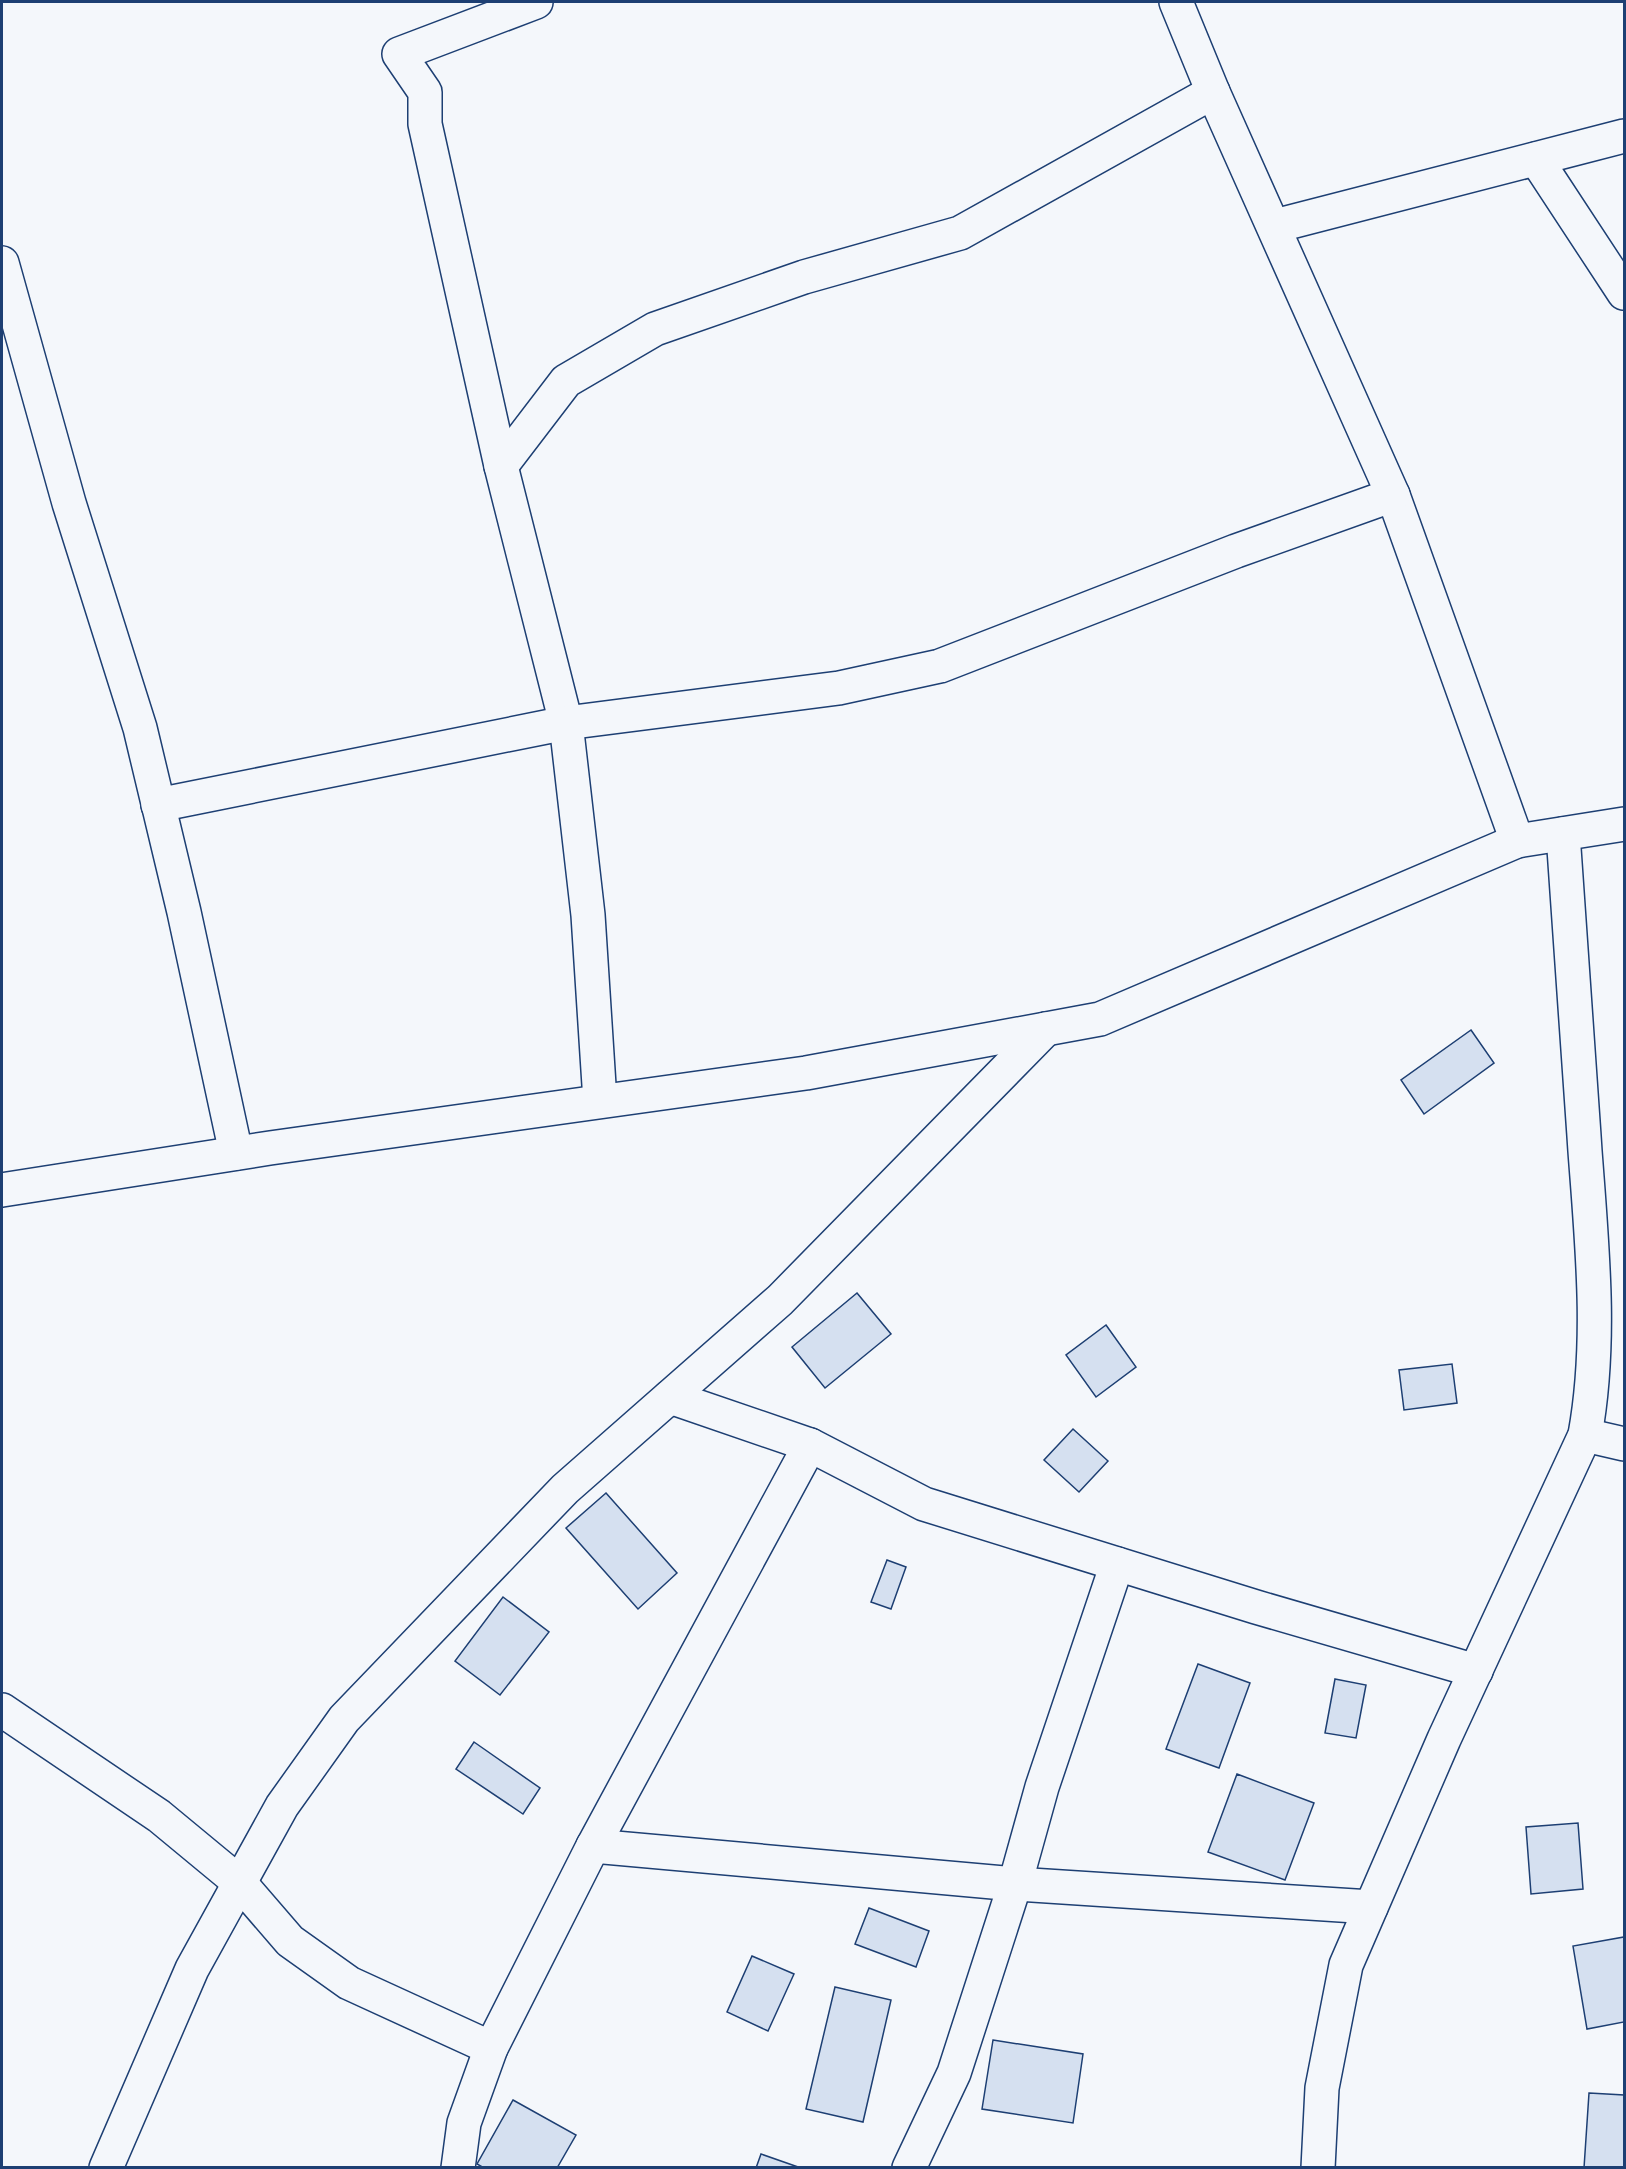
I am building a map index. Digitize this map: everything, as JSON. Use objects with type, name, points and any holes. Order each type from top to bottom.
[{"type":"street","points":[[536,2],[399,54],[425,92],[425,124],[501,466],[566,723],[588,915],[600,1101]]},
{"type":"street","points":[[1176,2],[1213,92],[1275,226],[1393,495],[1517,841]]},
{"type":"street","points":[[501,466],[566,381],[656,329],[804,277],[960,233],[1213,92]]},
{"type":"street","points":[[1275,226],[1624,136]]},
{"type":"street","points":[[1536,159],[1624,294]]},
{"type":"street","points":[[2,263],[69,503],[140,728],[236,1153]]},
{"type":"street","points":[[158,805],[566,723],[839,688],[940,666],[1236,550],[1393,495]]},
{"type":"street","points":[[2,1191],[236,1153],[806,1073],[1101,1019],[1517,841],[1624,824]]},
{"type":"street","points":[[1318,2168],[1322,2088],[1346,1965],[1476,1671],[1585,1436],[1591,1401],[1595,1349],[1587,1175],[1563,834]]},
{"type":"street","points":[[106,2168],[192,1970],[282,1806],[344,1719],[565,1489],[780,1299],[1046,1029]]},
{"type":"street","points":[[670,1397],[810,1445],[924,1504],[1476,1671]]},
{"type":"street","points":[[1585,1436],[1624,1444]]},
{"type":"street","points":[[458,2168],[464,2123],[491,2048],[593,1846],[810,1445]]},
{"type":"street","points":[[909,2168],[954,2073],[1015,1884],[1042,1787],[1117,1564]]},
{"type":"street","points":[[2,1710],[159,1816],[240,1882],[290,1941],[349,1983],[491,2048]]},
{"type":"street","points":[[593,1846],[1015,1884],[1371,1907]]},
{"type":"building","points":[[1471,1030],[1494,1063],[1424,1114],[1401,1080]]},
{"type":"building","points":[[857,1293],[891,1334],[825,1388],[792,1347]]},
{"type":"building","points":[[1106,1325],[1136,1367],[1096,1397],[1066,1355]]},
{"type":"building","points":[[1452,1364],[1457,1403],[1404,1410],[1399,1370]]},
{"type":"building","points":[[1073,1429],[1108,1461],[1079,1492],[1044,1460]]},
{"type":"building","points":[[606,1493],[677,1573],[638,1609],[566,1528]]},
{"type":"building","points":[[887,1560],[906,1567],[891,1609],[871,1602]]},
{"type":"building","points":[[503,1597],[549,1632],[500,1695],[455,1661]]},
{"type":"building","points":[[1198,1664],[1250,1683],[1219,1768],[1166,1749]]},
{"type":"building","points":[[1335,1679],[1366,1685],[1356,1738],[1325,1733]]},
{"type":"building","points":[[474,1742],[540,1788],[523,1814],[456,1769]]},
{"type":"building","points":[[1237,1774],[1314,1803],[1285,1880],[1208,1852]]},
{"type":"building","points":[[1578,1823],[1583,1889],[1531,1894],[1526,1827]]},
{"type":"building","points":[[869,1908],[929,1931],[916,1967],[855,1944]]},
{"type":"building","points":[[1624,1937],[1624,2022],[1587,2029],[1573,1946]]},
{"type":"building","points":[[752,1956],[794,1974],[768,2031],[727,2012]]},
{"type":"building","points":[[835,1987],[891,2000],[863,2122],[806,2109]]},
{"type":"building","points":[[993,2040],[1083,2054],[1073,2123],[982,2109]]},
{"type":"building","points":[[1589,2093],[1624,2095],[1624,2168],[1584,2168]]},
{"type":"building","points":[[513,2100],[576,2135],[557,2168],[484,2168],[477,2164]]},
{"type":"building","points":[[761,2154],[801,2168],[756,2168]]}]
